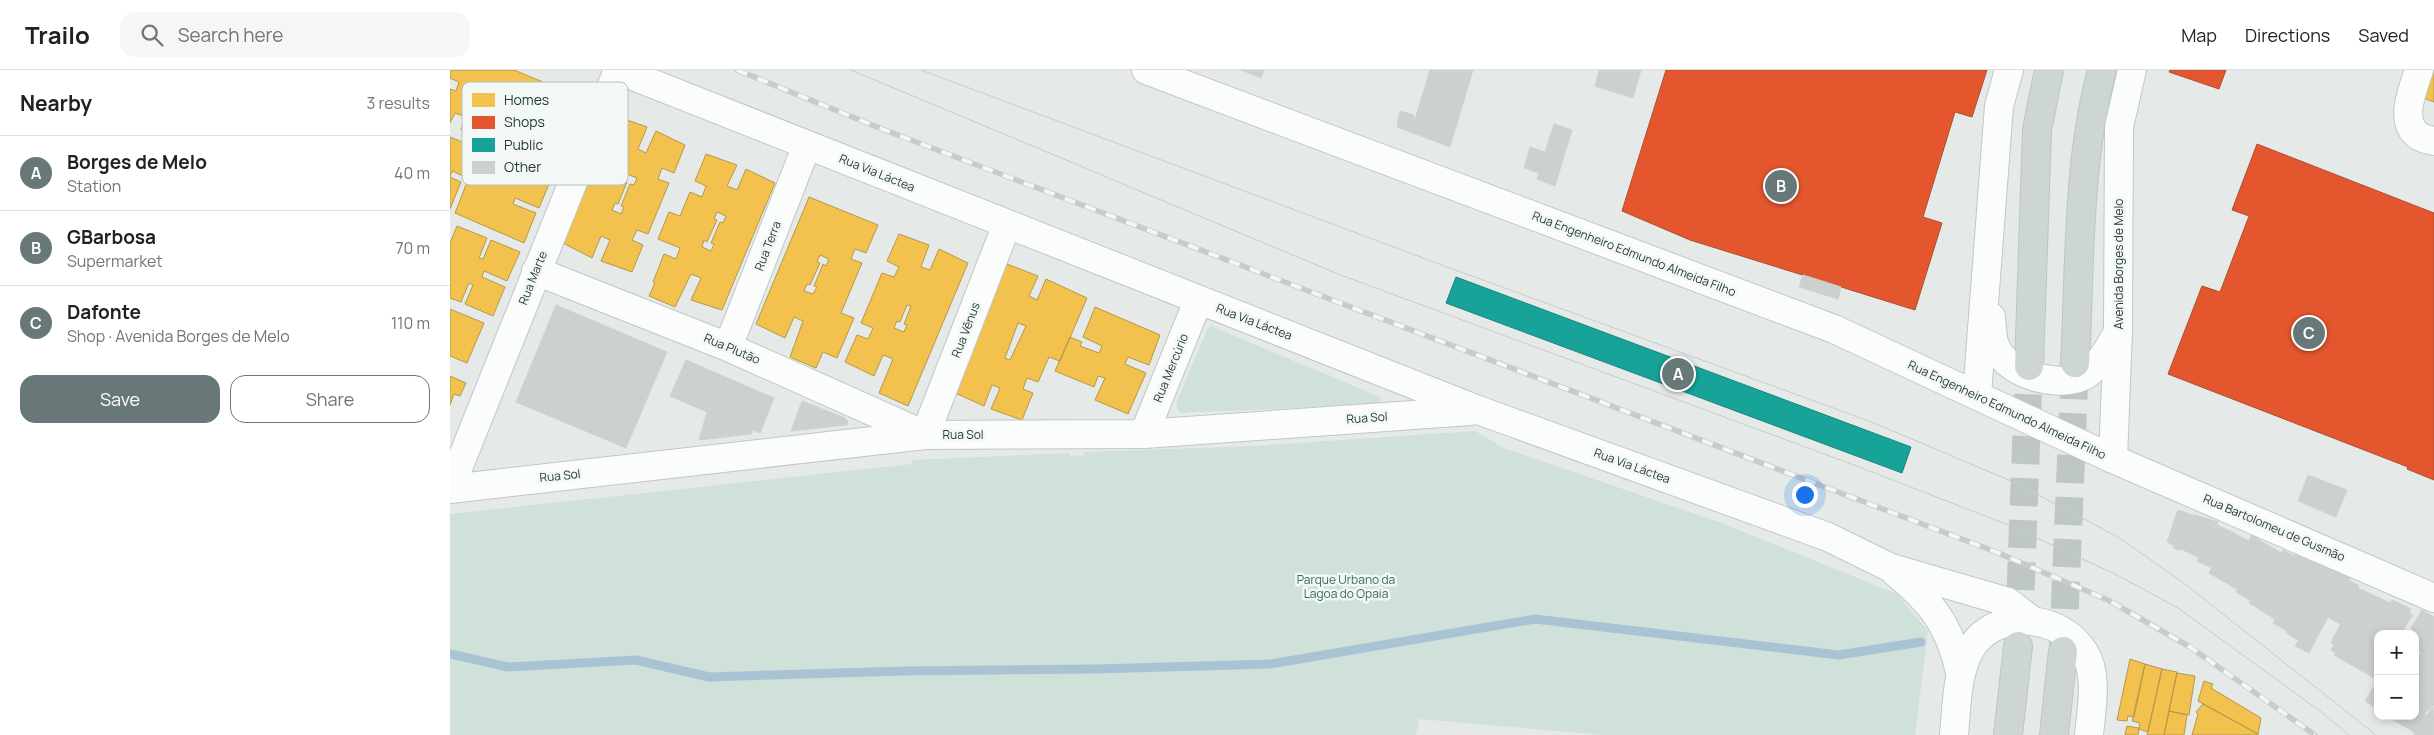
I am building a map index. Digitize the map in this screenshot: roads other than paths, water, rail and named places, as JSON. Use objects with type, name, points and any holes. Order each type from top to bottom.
[{"type":"main road","points":[[2029,366],[2038,130],[2049,70]]},
{"type":"main road","points":[[2075,363],[2085,182],[2094,101],[2102,70]]},
{"type":"main road","points":[[2008,735],[2018,646]]},
{"type":"main road","points":[[2054,735],[2063,651]]},
{"type":"street","name":"Rua Via Láctea","points":[[618,70],[1198,301],[1478,410],[1828,537],[1891,568],[2005,601],[2030,619]]},
{"type":"street","name":"Rua Marte","points":[[613,82],[618,70]]},
{"type":"street","name":"Rua Engenheiro Edmundo Almeida Filho","points":[[1146,70],[1834,329],[2113,459]]},
{"type":"street","points":[[1977,395],[1987,289],[1999,106],[2008,70]]},
{"type":"street","name":"Avenida Borges de Melo","points":[[2113,459],[2118,332],[2119,127],[2132,70]]},
{"type":"street","points":[[2419,70],[2408,106],[2410,124],[2419,136],[2434,141]]},
{"type":"street","name":"Rua Terra","points":[[728,347],[807,144]]},
{"type":"street","name":"Rua Marte","points":[[451,488],[571,185]]},
{"type":"street","name":"Rua Vênus","points":[[925,436],[1007,224]]},
{"type":"street","name":"Rua Plutão","points":[[536,271],[728,347],[925,436]]},
{"type":"street","points":[[1987,289],[1994,345],[2014,370],[2047,381],[2080,378],[2097,365],[2118,332]]},
{"type":"street","name":"Rua Mercúrio","points":[[1144,434],[1198,301]]},
{"type":"street","name":"Rua Sol","points":[[451,488],[925,436],[1144,434],[1478,410]]},
{"type":"street","name":"Rua Bartolomeu de Gusmão","points":[[2113,459],[2434,598]]},
{"type":"street","name":"Rua Via Láctea","points":[[1891,568],[1915,589],[1934,610],[1951,638],[1960,673]]},
{"type":"street","points":[[1954,735],[1960,673],[1978,640],[1994,628],[2012,621],[2030,619],[2056,628],[2071,637],[2085,653],[2092,676],[2089,735]]},
{"type":"waterway","points":[[450,654],[508,667],[636,660],[709,677],[1270,664],[1535,619],[1839,655],[1921,642]]},
{"type":"tunnel","points":[[2063,651],[2075,363]]},
{"type":"tunnel","points":[[2019,632],[2029,366]]},
{"type":"tram line","points":[[851,70],[1338,274],[1854,465],[2006,524],[2115,574],[2178,608],[2324,714],[2349,735]]},
{"type":"tram line","points":[[921,70],[1458,271],[1869,421],[2016,483],[2118,537],[2185,584],[2376,735]]},
{"type":"railway","points":[[737,70],[882,129],[1996,552],[2108,600],[2190,647],[2315,735]]},
{"type":"place","name":"GBarbosa","points":[[1781,186]]},
{"type":"place","name":"Dafonte","points":[[2309,333]]},
{"type":"place","name":"Borges de Melo","points":[[1678,374]]},
{"type":"park label","name":"Parque Urbano da Lagoa do Opaia","points":[[1346,587]]}]
